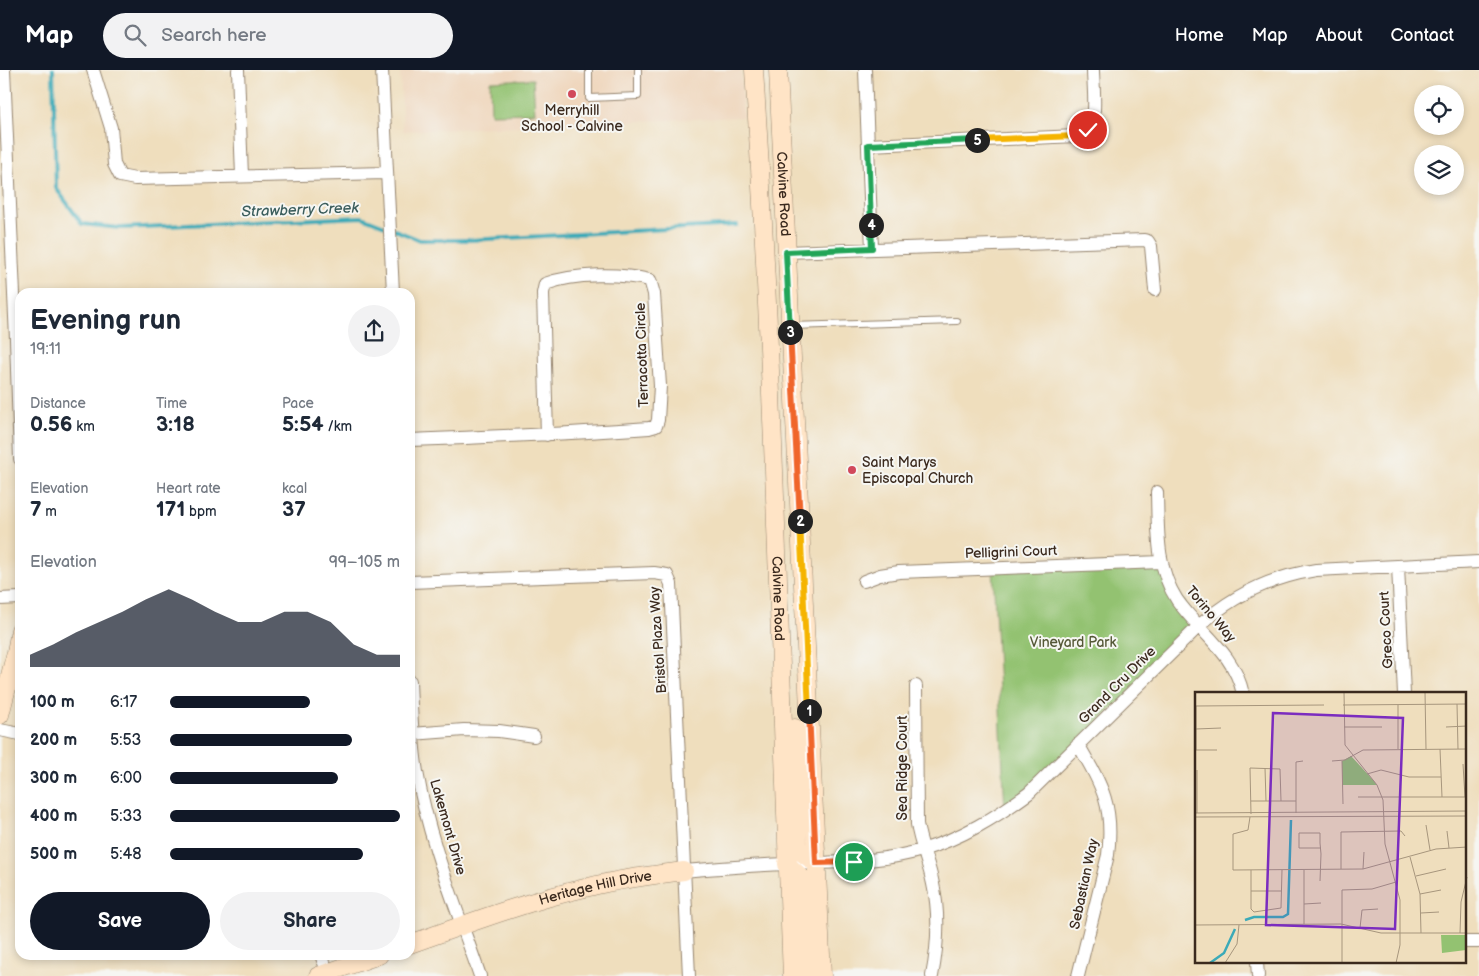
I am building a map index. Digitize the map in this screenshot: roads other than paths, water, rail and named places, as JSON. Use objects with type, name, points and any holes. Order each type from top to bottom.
[{"type":"main road","name":"Calvine Road","points":[[754,70],[762,201],[777,552],[792,976]]},
{"type":"main road","points":[[769,70],[779,97]]},
{"type":"main road","name":"Calvine Road","points":[[778,70],[822,976]]},
{"type":"main road","points":[[762,201],[773,219],[777,309],[790,324]]},
{"type":"main road","points":[[0,715],[15,656]]},
{"type":"main road","points":[[782,692],[794,724],[799,850],[816,863]]},
{"type":"main road","points":[[788,864],[802,878],[806,976]]},
{"type":"main road","name":"Heritage Hill Drive","points":[[415,942],[534,902],[590,887],[632,878],[684,871]]},
{"type":"main road","points":[[323,974],[364,960]]},
{"type":"street","points":[[4,70],[15,288]]},
{"type":"street","points":[[93,70],[111,128],[114,164],[120,176],[135,179],[386,173]]},
{"type":"street","points":[[238,70],[242,176]]},
{"type":"street","points":[[382,70],[392,288]]},
{"type":"street","points":[[865,70],[872,248]]},
{"type":"street","points":[[868,145],[1077,136],[1084,134],[1094,118],[1093,70]]},
{"type":"street","points":[[786,252],[1144,240],[1148,241],[1151,246],[1155,290]]},
{"type":"street","name":"Terracotta Circle","points":[[415,440],[546,435],[656,426],[660,386],[654,294],[650,280],[600,275],[555,280],[546,284],[543,294],[546,435]]},
{"type":"street","name":"Torino Way","points":[[1157,492],[1159,551],[1167,581],[1177,599],[1227,657],[1238,676],[1242,692]]},
{"type":"street","name":"Pelligrini Court","points":[[864,581],[880,575],[899,572],[1161,562]]},
{"type":"street","name":"Grand Cru Drive","points":[[788,864],[869,861],[899,856],[947,842],[979,827],[1029,793],[1213,613],[1252,588],[1275,579],[1316,570],[1479,562]]},
{"type":"street","name":"Greco Court","points":[[1398,566],[1404,692]]},
{"type":"street","name":"Bristol Plaza Way","points":[[415,582],[654,573],[667,575],[671,584],[684,871]]},
{"type":"street","points":[[0,599],[15,598]]},
{"type":"street","name":"Sea Ridge Court","points":[[916,686],[917,824],[922,850],[933,882],[937,908],[937,950],[932,976]]},
{"type":"street","points":[[0,730],[15,733]]},
{"type":"street","points":[[415,734],[464,730],[499,731],[534,736]]},
{"type":"street","name":"Sebastian Way","points":[[1078,744],[1099,780],[1106,799],[1110,836],[1108,855],[1078,976]]},
{"type":"street","name":"Lakemont Drive","points":[[415,757],[436,851],[480,976]]},
{"type":"street","name":"Heritage Hill Drive","points":[[684,871],[788,864]]},
{"type":"street","points":[[684,871],[689,976]]},
{"type":"street","points":[[1466,942],[1479,942]]},
{"type":"street","points":[[322,960],[323,974]]},
{"type":"lane","points":[[588,70],[589,98],[638,96],[638,70]]},
{"type":"lane","points":[[790,324],[957,321]]},
{"type":"waterway","name":"Strawberry Creek","points":[[53,70],[56,188],[82,224],[120,228],[362,217],[420,240],[470,240],[737,225]]},
{"type":"place","name":"Merryhill School - Calvine","points":[[572,94]]},
{"type":"place","name":"Saint Marys Episcopal Church","points":[[852,470]]},
{"type":"park label","name":"Vineyard Park","points":[[1073,642]]}]
